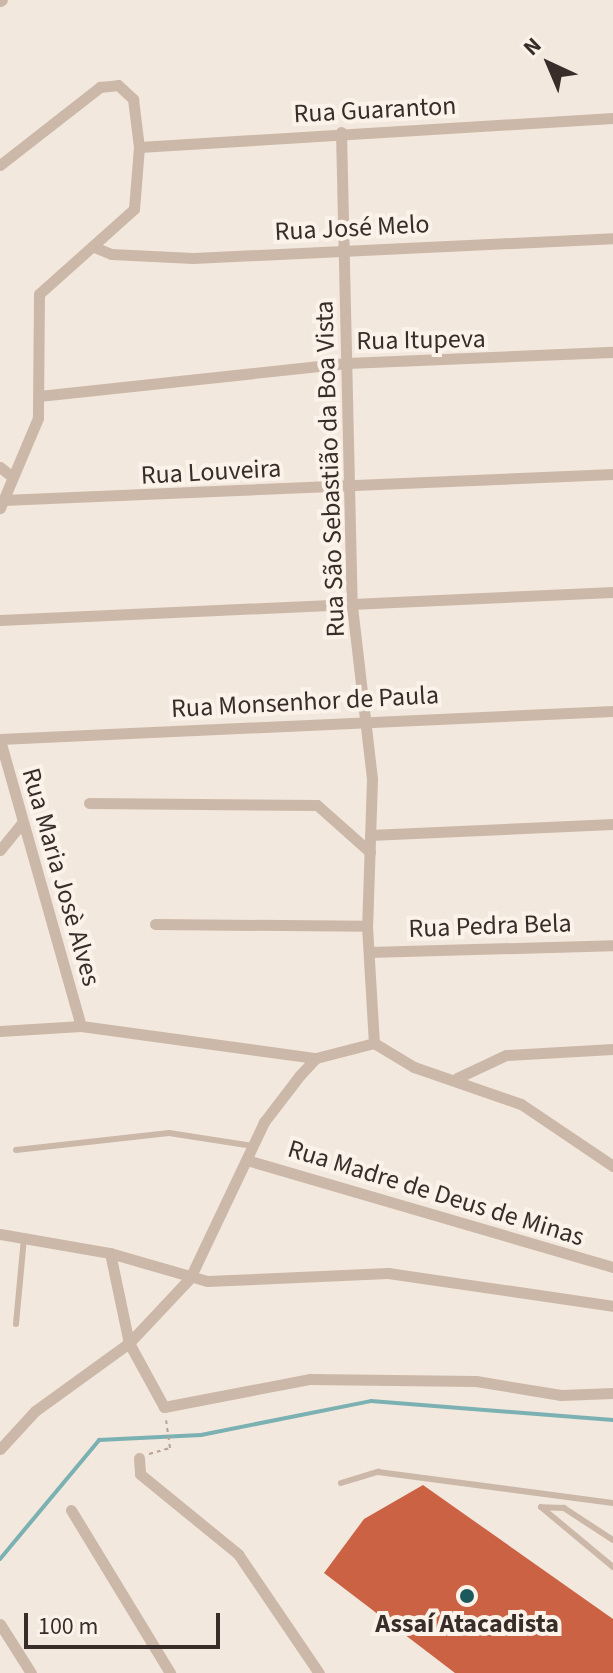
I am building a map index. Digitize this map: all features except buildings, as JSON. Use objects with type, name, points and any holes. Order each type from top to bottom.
[{"type":"street","points":[[0,165],[108,84],[133,99],[139,147],[134,209],[39,294],[39,396],[34,435],[11,476],[2,504]]},
{"type":"street","name":"Rua Guaranton","points":[[139,147],[341,132],[613,118]]},
{"type":"street","name":"Rua São Sebastião da Boa Vista","points":[[341,132],[352,606],[370,721],[367,926],[374,1043]]},
{"type":"street","name":"Rua José Melo","points":[[94,247],[111,254],[193,258],[613,238]]},
{"type":"street","name":"Rua Itupeva","points":[[39,396],[347,363],[613,352]]},
{"type":"street","points":[[0,467],[11,476]]},
{"type":"street","name":"Rua Louveira","points":[[2,504],[613,474]]},
{"type":"street","points":[[0,620],[613,592]]},
{"type":"street","name":"Rua Monsenhor de Paula","points":[[0,740],[613,711]]},
{"type":"street","name":"Rua Maria Josè Alves","points":[[0,740],[21,824],[81,1026]]},
{"type":"street","points":[[89,803],[317,805],[370,852]]},
{"type":"street","points":[[0,850],[21,824]]},
{"type":"street","points":[[370,835],[613,824]]},
{"type":"street","points":[[155,924],[367,926]]},
{"type":"street","name":"Rua Pedra Bela","points":[[369,952],[613,945]]},
{"type":"street","points":[[0,1031],[81,1026],[316,1058],[374,1043],[414,1067],[457,1078],[521,1104],[613,1166]]},
{"type":"street","points":[[457,1078],[492,1058],[613,1049]]},
{"type":"street","points":[[0,1449],[5,1435],[129,1343],[190,1278],[253,1146],[281,1096],[316,1058]]},
{"type":"street","name":"Rua Madre de Deus de Minas","points":[[247,1160],[613,1267]]},
{"type":"street","points":[[0,1234],[110,1253],[190,1278],[242,1285],[388,1273],[613,1306]]},
{"type":"street","points":[[110,1253],[129,1343],[164,1407],[310,1379],[476,1381],[561,1395],[613,1393]]},
{"type":"street","points":[[139,1458],[140,1474],[238,1554],[319,1673]]},
{"type":"street","points":[[71,1510],[170,1673]]},
{"type":"street","points":[[0,1624],[31,1673]]},
{"type":"lane","points":[[16,1150],[169,1133],[253,1146]]},
{"type":"lane","points":[[16,1324],[24,1238]]},
{"type":"lane","points":[[341,1483],[378,1472],[613,1503]]},
{"type":"lane","points":[[613,1540],[564,1508],[541,1507],[543,1517],[613,1567]]},
{"type":"path","points":[[139,1458],[169,1442],[164,1407]]},
{"type":"waterway","points":[[0,1559],[99,1440],[201,1435],[371,1401],[613,1420]]},
{"type":"place","name":"Assaí Atacadista","points":[[467,1596]]}]
